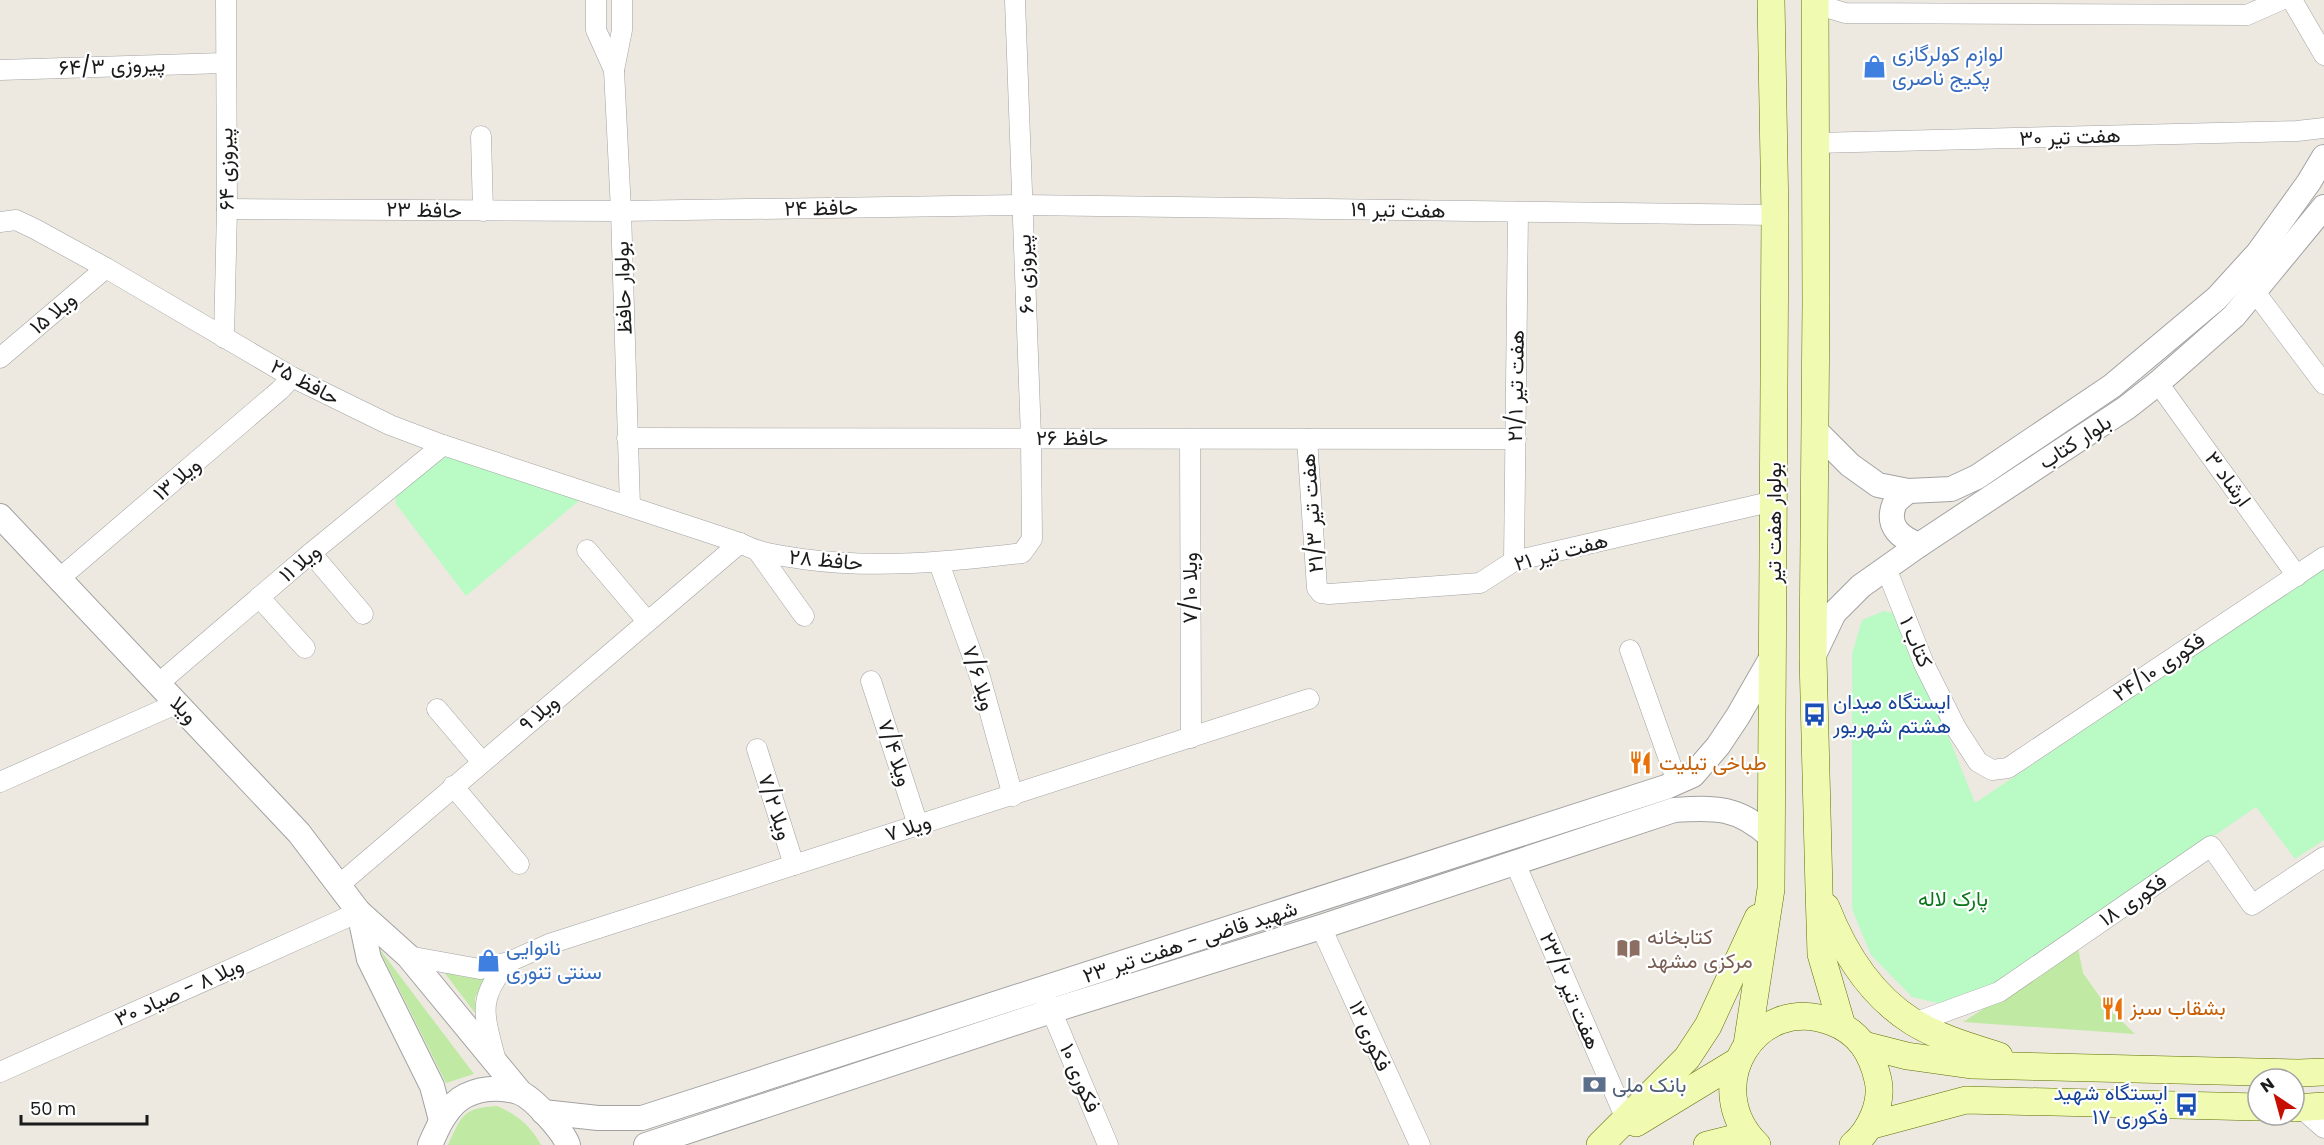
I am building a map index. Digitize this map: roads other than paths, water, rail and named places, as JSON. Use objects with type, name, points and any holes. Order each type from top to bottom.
[{"type":"main road","name":"بولوار هفت تیر","points":[[1752,1140],[1737,1118],[1732,1099],[1732,1080],[1742,1053],[1771,889],[1775,215],[1771,0]]},
{"type":"main road","name":"بولوار هفت تیر","points":[[1815,2],[1813,657],[1819,890],[1821,954],[1842,1026]]},
{"type":"main road","points":[[1600,1145],[1687,1058],[1708,1026],[1771,889]]},
{"type":"main road","points":[[1819,890],[1839,940],[1861,974],[1885,1002],[1914,1023],[1966,1046],[2035,1067]]},
{"type":"main road","points":[[1600,1145],[1742,1053],[1761,1032],[1779,1021],[1800,1016],[1822,1018],[1842,1026],[1864,1045],[1874,1063],[1879,1084],[1877,1106],[1861,1135]]},
{"type":"main road","points":[[1864,1045],[1907,1056],[1971,1065],[2324,1072]]},
{"type":"main road","points":[[1966,1100],[1957,1092],[1954,1080],[1960,1070],[1971,1065]]},
{"type":"main road","points":[[1861,1135],[1966,1100],[2246,1107]]},
{"type":"main road","points":[[1707,1145],[1752,1140]]},
{"type":"street","name":"پیروزی ۶۴","points":[[224,338],[227,208],[226,0]]},
{"type":"street","points":[[596,0],[597,30],[614,70]]},
{"type":"street","points":[[614,70],[622,30],[622,0]]},
{"type":"street","name":"پیروزی ۶۰","points":[[1015,0],[1031,438],[1032,539],[1028,546]]},
{"type":"street","points":[[1815,2],[1845,14],[2247,15],[2281,0]]},
{"type":"street","points":[[2292,0],[2324,55]]},
{"type":"street","name":"پیروزی ۶۴/۳","points":[[0,70],[225,63]]},
{"type":"street","name":"بولوار حافظ","points":[[614,70],[630,506]]},
{"type":"street","name":"هفت تیر ۳۰","points":[[1816,143],[2297,131],[2324,128]]},
{"type":"street","points":[[481,136],[483,211]]},
{"type":"street","name":"بلوار کتاب","points":[[1815,430],[1850,465],[1878,485],[1908,491],[1951,489],[1977,477],[2112,386],[2217,298],[2258,253],[2309,182],[2324,157]]},
{"type":"street","name":"حافظ ۲۴","points":[[621,212],[1022,205]]},
{"type":"street","name":"هفت تیر ۱۹","points":[[1022,205],[1775,215]]},
{"type":"street","name":"بلوار کتاب","points":[[1813,657],[1834,613],[1861,586],[2126,408],[2158,383],[2234,316],[2324,207]]},
{"type":"street","name":"حافظ ۲۳","points":[[227,208],[621,212]]},
{"type":"street","name":"هفت تیر ۲۱/۱","points":[[1514,561],[1518,212]]},
{"type":"street","name":"حافظ ۲۵","points":[[0,222],[16,220],[106,268],[292,377],[390,425],[443,445],[630,506]]},
{"type":"street","name":"ویلا ۱۵","points":[[0,358],[106,268]]},
{"type":"street","points":[[2255,291],[2324,384]]},
{"type":"street","name":"ویلا ۱۳","points":[[60,578],[189,470],[292,377]]},
{"type":"street","name":"ارشاد ۳","points":[[2158,383],[2297,576]]},
{"type":"street","name":"حافظ ۲۶","points":[[627,438],[1516,439]]},
{"type":"street","name":"ویلا ۷/۱۰","points":[[1190,439],[1191,738]]},
{"type":"street","name":"هفت تیر ۲۱/۳","points":[[1307,439],[1317,588]]},
{"type":"street","name":"ویلا ۱۱","points":[[159,683],[311,553],[443,445]]},
{"type":"street","points":[[1908,491],[1894,504],[1892,522],[1902,538],[1919,545]]},
{"type":"street","name":"هفت تیر ۲۱","points":[[1317,588],[1321,593],[1329,594],[1480,583],[1514,561],[1774,501]]},
{"type":"street","name":"حافظ ۲۸","points":[[630,506],[740,543],[759,553],[842,564],[939,563],[1022,553],[1028,546]]},
{"type":"street","name":"ویلا","points":[[0,516],[299,833],[359,912],[408,956],[520,1092],[564,1134],[568,1145]]},
{"type":"street","name":"ویلا ۹","points":[[339,885],[740,543]]},
{"type":"street","points":[[587,550],[648,621]]},
{"type":"street","points":[[311,553],[363,614]]},
{"type":"street","points":[[759,553],[804,616]]},
{"type":"street","name":"فکوری ۲۴/۱۰","points":[[1992,770],[2008,768],[2324,557]]},
{"type":"street","name":"ویلا ۷/۶","points":[[939,563],[980,677],[1013,796]]},
{"type":"street","name":"کتاب ۱","points":[[1886,568],[1924,664],[1956,728],[1978,762],[1992,770]]},
{"type":"street","points":[[259,597],[305,648]]},
{"type":"street","points":[[1630,650],[1685,779]]},
{"type":"street","points":[[1685,779],[1718,746],[1773,655]]},
{"type":"street","name":"ویلا ۷/۴","points":[[871,681],[918,825]]},
{"type":"street","name":"ویلا ۷","points":[[408,956],[480,969],[509,962],[549,944],[1309,699]]},
{"type":"street","points":[[0,782],[178,703]]},
{"type":"street","points":[[436,709],[482,762]]},
{"type":"street","name":"ویلا ۷/۲","points":[[757,749],[794,865]]},
{"type":"street","points":[[1685,779],[1702,782],[1707,798],[1702,808]]},
{"type":"street","name":"شهید قاضی - هفت تیر ۲۳","points":[[646,1145],[1047,1000],[1685,779]]},
{"type":"street","points":[[453,786],[519,864]]},
{"type":"street","name":"شهید قاضی - هفت تیر ۲۳","points":[[543,1112],[598,1118],[642,1118],[1047,1000],[1321,927],[1674,810],[1702,808],[1737,813],[1753,821],[1770,836]]},
{"type":"street","name":"فکوری ١٨","points":[[1914,1023],[2000,992],[2211,846],[2252,905],[2324,857]]},
{"type":"street","name":"هفت تیر ۲۳/۲","points":[[1515,863],[1626,1119]]},
{"type":"street","name":"ویلا","points":[[359,912],[369,958],[432,1086],[441,1120]]},
{"type":"street","name":"ویلا ۸ - صیاد ۳۰","points":[[0,1072],[359,912]]},
{"type":"street","name":"فکوری ۱۲","points":[[1321,927],[1420,1145]]},
{"type":"street","points":[[496,1064],[484,1014],[488,993],[496,976],[509,962]]},
{"type":"street","name":"فکوری ۱۰","points":[[1047,1000],[1104,1144]]},
{"type":"street","points":[[430,1145],[441,1120],[460,1099],[488,1088],[520,1092]]},
{"type":"street","points":[[2306,1107],[2324,1128]]},
{"type":"place","name":"لوازم کولرگازی پکیج ناصری","points":[[1874,66]]},
{"type":"place","name":"ایستگاه میدان هشتم شهریور","points":[[1815,714]]},
{"type":"place","name":"طباخی تیلیت","points":[[1641,763]]},
{"type":"place","name":"کتابخانه مرکزی مشهد","points":[[1629,949]]},
{"type":"place","name":"نانوایی سنتی تنوری","points":[[488,960]]},
{"type":"place","name":"بشقاب سبز","points":[[2112,1008]]},
{"type":"place","name":"بانک ملی","points":[[1594,1085]]},
{"type":"place","name":"ایستگاه شهید فکوری ۱۷","points":[[2186,1105]]},
{"type":"park label","name":"پارک لاله","points":[[1953,899]]}]
